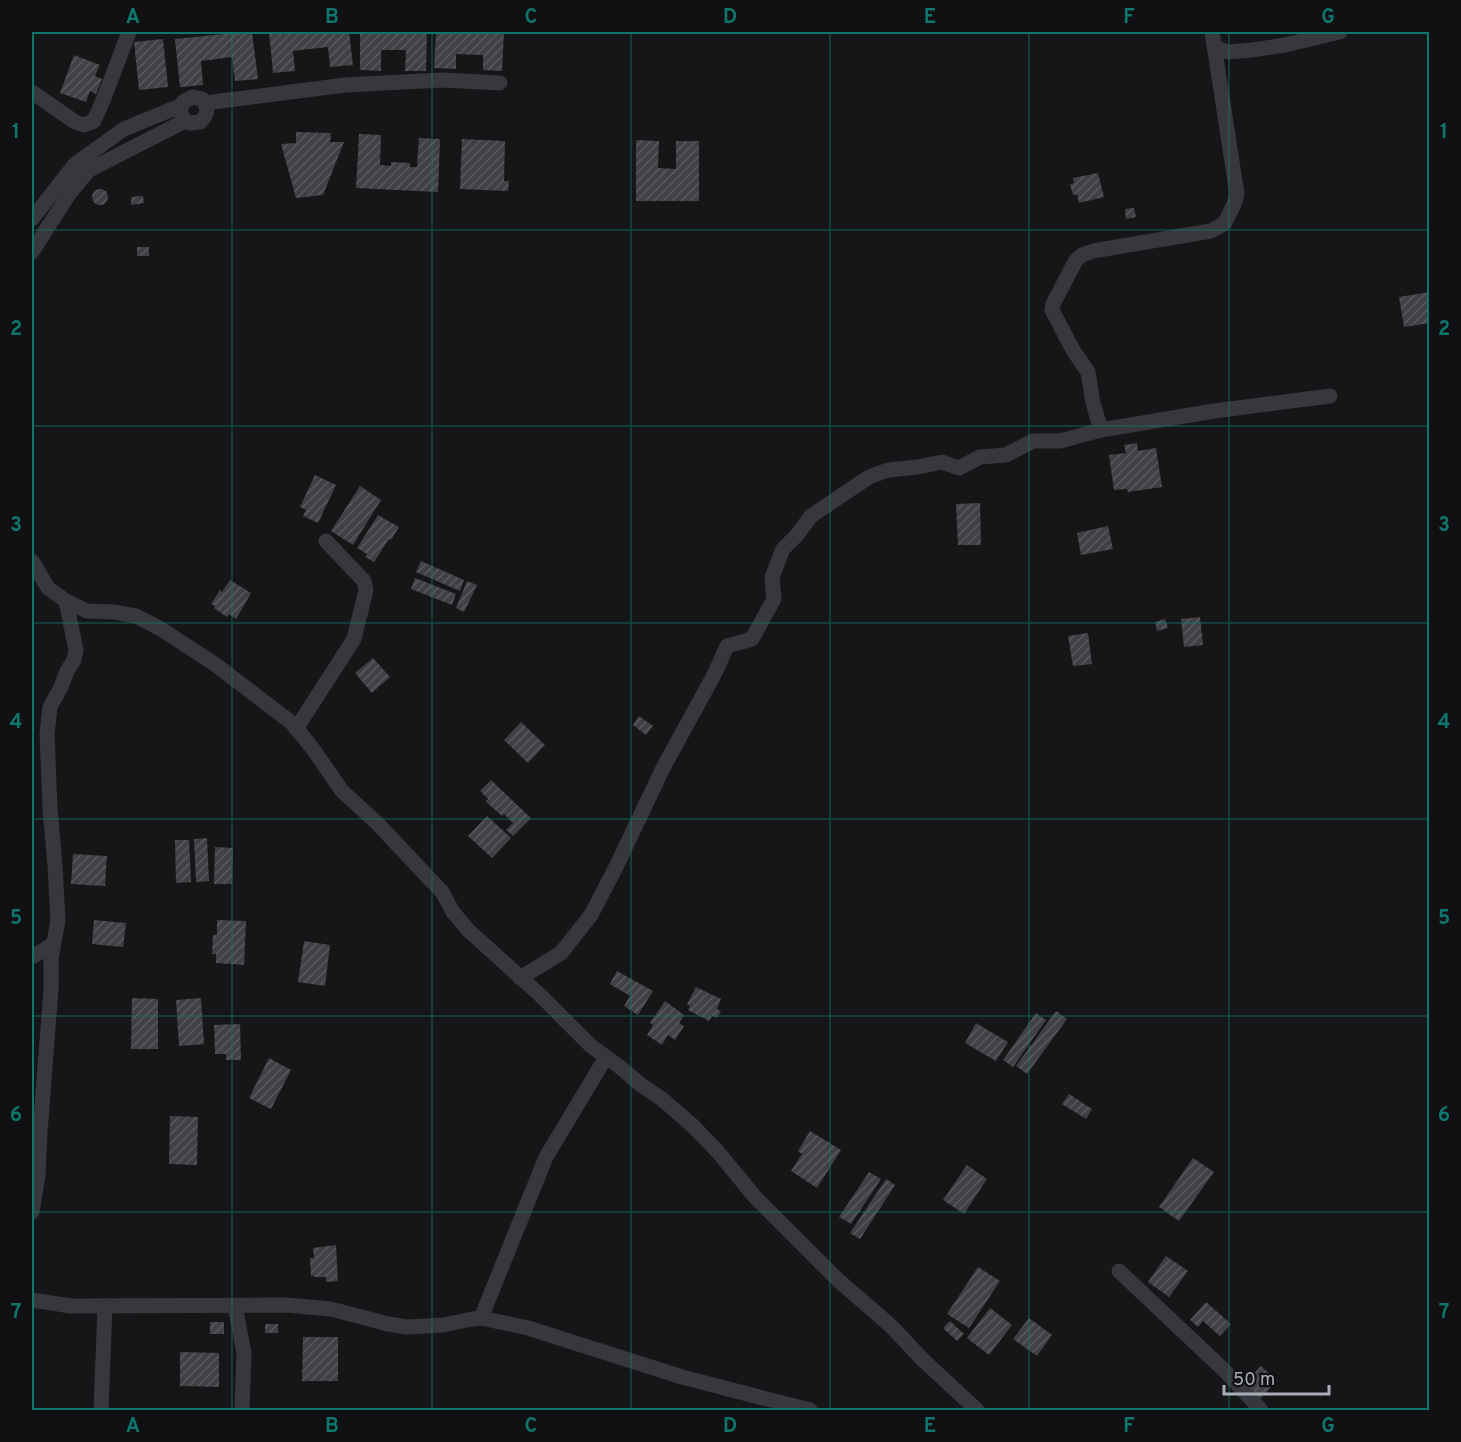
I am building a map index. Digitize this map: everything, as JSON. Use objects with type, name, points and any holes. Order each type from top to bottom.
[{"type":"street","points":[[32,92],[75,122],[84,125],[94,121],[129,32]]},
{"type":"street","points":[[1101,430],[1093,403],[1088,372],[1073,350],[1052,310],[1053,304],[1076,260],[1082,255],[1093,251],[1211,231],[1225,222],[1237,194],[1212,32]]},
{"type":"street","points":[[1214,48],[1228,52],[1252,50],[1340,32]]},
{"type":"street","points":[[205,103],[345,85],[442,80],[500,84]]},
{"type":"street","points":[[192,97],[202,99],[205,103],[207,114],[195,123],[183,114],[183,102],[192,97]]},
{"type":"street","points":[[32,219],[75,164],[124,129],[183,114]]},
{"type":"street","points":[[32,252],[69,194],[88,170],[183,114]]},
{"type":"street","points":[[520,978],[561,953],[591,915],[663,768],[715,673],[727,646],[752,639],[774,599],[772,577],[783,549],[812,516],[869,477],[888,470],[942,462],[959,468],[980,457],[1006,455],[1033,441],[1060,441],[1101,430],[1214,411],[1330,396]]},
{"type":"street","points":[[296,729],[354,639],[366,590],[364,581],[326,542]]},
{"type":"street","points":[[32,561],[48,588],[66,601],[87,612],[114,612],[136,616],[161,628],[216,665],[292,723],[342,790],[377,823],[442,892],[453,912],[468,930],[540,995],[591,1046],[640,1085],[662,1099],[693,1126],[756,1197],[838,1280],[891,1326],[922,1359],[977,1410]]},
{"type":"street","points":[[32,1212],[38,1175],[53,944],[58,920],[47,734],[50,707],[74,660],[76,650],[66,601]]},
{"type":"street","points":[[51,972],[33,956],[53,944]]},
{"type":"street","points":[[481,1318],[546,1157],[606,1057]]},
{"type":"street","points":[[1119,1271],[1224,1370],[1261,1410]]},
{"type":"street","points":[[32,1292],[32,1300],[59,1305],[286,1305],[331,1309],[407,1327],[443,1325],[481,1318],[528,1328],[682,1377],[810,1410]]},
{"type":"street","points":[[101,1410],[105,1306]]},
{"type":"street","points":[[235,1306],[244,1353],[242,1410]]},
{"type":"building","points":[[252,32],[258,79],[235,81],[232,57],[201,61],[203,85],[180,87],[175,39]]},
{"type":"building","points":[[269,32],[349,32],[353,65],[330,67],[328,47],[293,51],[295,71],[273,73]]},
{"type":"building","points":[[360,32],[427,32],[426,71],[405,71],[406,50],[381,50],[381,71],[360,70]]},
{"type":"building","points":[[436,32],[504,33],[502,71],[483,70],[483,55],[456,54],[456,69],[434,68]]},
{"type":"building","points":[[163,39],[168,87],[139,90],[134,42]]},
{"type":"building","points":[[74,55],[100,65],[95,76],[102,79],[96,94],[90,91],[86,102],[60,93]]},
{"type":"building","points":[[296,132],[331,133],[330,142],[344,142],[323,195],[296,198],[281,144],[296,143]]},
{"type":"building","points":[[359,134],[381,135],[380,165],[391,166],[391,162],[410,163],[410,167],[417,167],[419,138],[440,139],[438,192],[356,188]]},
{"type":"building","points":[[462,139],[505,141],[504,181],[509,181],[508,191],[460,189]]},
{"type":"building","points":[[636,140],[659,141],[658,168],[676,169],[676,141],[699,141],[699,201],[636,201]]},
{"type":"building","points":[[1098,173],[1104,197],[1079,203],[1077,194],[1073,195],[1070,184],[1074,183],[1073,178]]},
{"type":"building","points":[[100,189],[108,197],[100,205],[92,197]]},
{"type":"building","points":[[143,196],[144,203],[131,205],[131,197]]},
{"type":"building","points":[[1134,208],[1136,217],[1126,219],[1125,209]]},
{"type":"building","points":[[137,247],[149,247],[149,256],[137,256]]},
{"type":"building","points":[[1429,292],[1430,323],[1404,327],[1399,297]]},
{"type":"building","points":[[1137,443],[1138,451],[1156,448],[1162,487],[1128,492],[1127,489],[1114,490],[1109,455],[1126,453],[1124,445]]},
{"type":"building","points":[[315,475],[336,485],[318,523],[303,516],[306,510],[300,507]]},
{"type":"building","points":[[360,486],[381,500],[353,545],[331,531]]},
{"type":"building","points":[[980,503],[981,545],[958,545],[956,504]]},
{"type":"building","points":[[378,515],[399,527],[374,562],[365,557],[367,554],[357,548]]},
{"type":"building","points":[[1108,526],[1113,549],[1081,555],[1077,533]]},
{"type":"building","points":[[421,561],[464,580],[460,591],[416,572]]},
{"type":"building","points":[[415,578],[456,594],[452,605],[411,589]]},
{"type":"building","points":[[230,580],[251,593],[236,619],[229,614],[227,617],[211,604]]},
{"type":"building","points":[[467,581],[477,585],[464,612],[456,608]]},
{"type":"building","points":[[1200,617],[1203,645],[1184,647],[1181,619]]},
{"type":"building","points":[[1165,619],[1168,628],[1157,631],[1155,622]]},
{"type":"building","points":[[1088,633],[1092,664],[1073,666],[1068,636]]},
{"type":"building","points":[[373,658],[390,677],[372,693],[355,673]]},
{"type":"building","points":[[639,716],[653,726],[646,735],[633,725]]},
{"type":"building","points":[[521,722],[545,745],[528,763],[504,740]]},
{"type":"building","points":[[491,780],[531,818],[513,836],[506,830],[513,823],[486,802],[488,799],[480,791]]},
{"type":"building","points":[[487,816],[511,838],[492,858],[468,836]]},
{"type":"building","points":[[207,838],[209,881],[196,882],[194,839]]},
{"type":"building","points":[[175,840],[189,840],[191,882],[176,883]]},
{"type":"building","points":[[215,847],[233,848],[232,884],[214,884]]},
{"type":"building","points":[[73,854],[107,856],[105,886],[71,884]]},
{"type":"building","points":[[94,920],[126,923],[123,947],[92,944]]},
{"type":"building","points":[[217,920],[246,921],[244,965],[216,963],[216,954],[212,954],[213,935],[217,935]]},
{"type":"building","points":[[304,941],[330,945],[325,986],[298,982]]},
{"type":"building","points":[[617,971],[653,991],[638,1015],[624,1006],[630,996],[610,984]]},
{"type":"building","points":[[696,987],[721,999],[717,1009],[721,1011],[717,1018],[712,1016],[709,1021],[688,1010],[690,1006],[687,1004]]},
{"type":"building","points":[[132,998],[158,999],[158,1049],[131,1049]]},
{"type":"building","points":[[201,998],[204,1044],[179,1046],[176,1000]]},
{"type":"building","points":[[665,1001],[684,1015],[679,1023],[684,1026],[675,1040],[668,1035],[662,1045],[647,1035],[653,1025],[650,1023]]},
{"type":"building","points":[[1056,1011],[1067,1019],[1027,1074],[1016,1066]]},
{"type":"building","points":[[1036,1013],[1046,1020],[1013,1067],[1003,1060]]},
{"type":"building","points":[[976,1023],[1008,1042],[996,1061],[965,1043]]},
{"type":"building","points":[[240,1024],[241,1060],[226,1060],[226,1054],[215,1054],[214,1025]]},
{"type":"building","points":[[269,1058],[291,1070],[271,1109],[249,1098]]},
{"type":"building","points":[[1069,1094],[1092,1109],[1086,1119],[1062,1104]]},
{"type":"building","points":[[170,1116],[198,1117],[197,1165],[169,1164]]},
{"type":"building","points":[[810,1131],[841,1150],[817,1188],[791,1171],[802,1154],[798,1151]]},
{"type":"building","points":[[1193,1158],[1214,1172],[1179,1221],[1159,1207]]},
{"type":"building","points":[[967,1165],[987,1179],[964,1214],[943,1200]]},
{"type":"building","points":[[869,1172],[881,1179],[851,1224],[839,1217]]},
{"type":"building","points":[[886,1179],[895,1185],[860,1239],[850,1233]]},
{"type":"building","points":[[336,1245],[338,1281],[326,1282],[326,1277],[311,1276],[310,1258],[314,1258],[313,1248]]},
{"type":"building","points":[[1166,1256],[1188,1271],[1169,1297],[1148,1282]]},
{"type":"building","points":[[978,1267],[1000,1281],[969,1328],[947,1314]]},
{"type":"building","points":[[1206,1302],[1231,1324],[1220,1336],[1203,1321],[1198,1327],[1190,1320]]},
{"type":"building","points":[[990,1308],[1012,1325],[989,1355],[967,1338]]},
{"type":"building","points":[[1029,1318],[1052,1335],[1037,1356],[1013,1339]]},
{"type":"building","points":[[950,1321],[964,1334],[957,1341],[943,1328]]},
{"type":"building","points":[[210,1322],[224,1322],[224,1334],[210,1334]]},
{"type":"building","points":[[265,1324],[278,1324],[278,1333],[265,1333]]},
{"type":"building","points":[[303,1337],[338,1337],[338,1381],[302,1381]]},
{"type":"building","points":[[180,1352],[219,1353],[219,1387],[180,1386]]},
{"type":"building","points":[[1261,1366],[1277,1381],[1260,1399],[1244,1384]]}]
